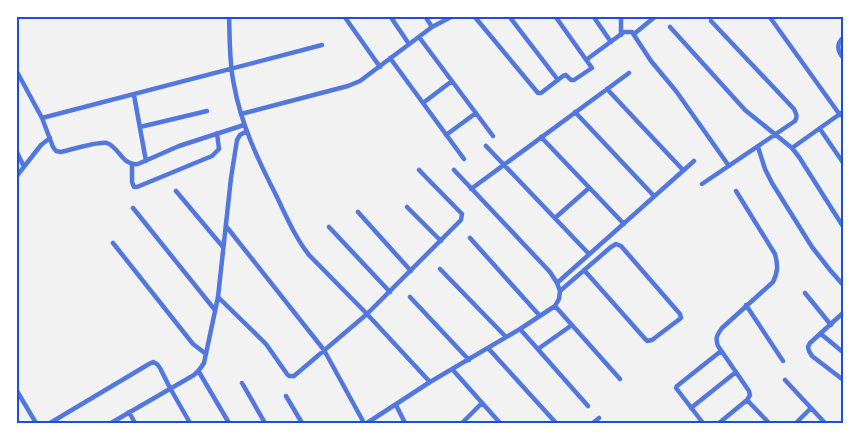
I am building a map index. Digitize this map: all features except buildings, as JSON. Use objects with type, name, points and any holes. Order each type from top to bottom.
[{"type":"street","points":[[229,16],[231,69],[244,125],[288,221],[309,255],[430,382]]},
{"type":"street","points":[[344,16],[380,67]]},
{"type":"street","points":[[390,16],[409,44]]},
{"type":"street","points":[[424,16],[432,27]]},
{"type":"street","points":[[241,114],[348,86],[360,81],[432,27],[453,16]]},
{"type":"street","points":[[474,16],[538,93],[541,93],[563,76],[566,75],[571,80],[574,80],[592,68],[555,16]]},
{"type":"street","points":[[510,16],[558,80]]},
{"type":"street","points":[[593,16],[610,42]]},
{"type":"street","points":[[621,16],[621,34]]},
{"type":"street","points":[[634,34],[656,16]]},
{"type":"street","points":[[768,16],[842,113],[792,148]]},
{"type":"street","points":[[702,184],[776,135],[797,118],[794,109],[711,21]]},
{"type":"street","points":[[670,27],[745,110],[792,148],[844,228]]},
{"type":"street","points":[[586,60],[621,34],[629,31],[634,34],[650,61],[676,91],[729,166]]},
{"type":"street","points":[[419,37],[494,136]]},
{"type":"street","points":[[844,37],[840,40],[838,49],[844,60]]},
{"type":"street","points":[[42,118],[322,46]]},
{"type":"street","points":[[390,58],[464,159]]},
{"type":"street","points":[[16,70],[42,118],[56,151],[61,152],[97,143],[105,143],[112,146],[126,162],[132,165],[146,161],[179,146],[244,125]]},
{"type":"street","points":[[471,189],[629,73]]},
{"type":"street","points":[[16,82],[21,78]]},
{"type":"street","points":[[423,103],[452,81]]},
{"type":"street","points":[[606,89],[683,170]]},
{"type":"street","points":[[134,95],[146,161]]},
{"type":"street","points":[[140,127],[207,111]]},
{"type":"street","points":[[575,112],[654,196]]},
{"type":"street","points":[[446,135],[476,114]]},
{"type":"street","points":[[820,129],[844,164]]},
{"type":"street","points":[[111,423],[199,372],[204,363],[218,296],[237,140],[240,135],[247,131]]},
{"type":"street","points":[[132,165],[132,185],[138,187],[212,156],[219,149],[217,133]]},
{"type":"street","points":[[16,177],[50,138]]},
{"type":"street","points":[[540,138],[624,224]]},
{"type":"street","points":[[486,146],[589,254]]},
{"type":"street","points":[[758,147],[772,184],[812,247],[844,286]]},
{"type":"street","points":[[16,150],[24,167]]},
{"type":"street","points":[[557,283],[694,161]]},
{"type":"street","points":[[218,296],[266,344],[289,376],[294,376],[367,314],[461,220],[462,214],[419,170]]},
{"type":"street","points":[[226,226],[324,350],[365,423],[520,329],[554,306],[559,299],[560,291],[550,272],[454,170]]},
{"type":"street","points":[[555,218],[589,188]]},
{"type":"street","points":[[176,191],[224,248]]},
{"type":"street","points":[[719,423],[750,395],[749,390],[721,351],[716,341],[717,335],[746,305],[773,282],[777,275],[778,265],[772,248],[736,192]]},
{"type":"street","points":[[407,207],[441,241]]},
{"type":"street","points":[[133,208],[215,310]]},
{"type":"street","points":[[358,212],[411,271]]},
{"type":"street","points":[[328,227],[390,292]]},
{"type":"street","points":[[470,238],[540,316]]},
{"type":"street","points":[[113,243],[193,344],[206,354]]},
{"type":"street","points":[[560,291],[584,270],[611,247],[616,244],[621,246],[680,314],[681,318],[652,340],[647,341],[584,270]]},
{"type":"street","points":[[440,269],[506,337]]},
{"type":"street","points":[[805,293],[831,325]]},
{"type":"street","points":[[410,297],[469,360]]},
{"type":"street","points":[[746,305],[783,361]]},
{"type":"street","points":[[554,306],[620,379]]},
{"type":"street","points":[[843,314],[808,347],[812,356],[844,380]]},
{"type":"street","points":[[538,349],[572,325]]},
{"type":"street","points":[[520,329],[588,406]]},
{"type":"street","points":[[821,334],[844,353]]},
{"type":"street","points":[[488,348],[556,423]]},
{"type":"street","points":[[704,423],[676,388],[721,351]]},
{"type":"street","points":[[50,423],[153,362],[158,364],[190,423]]},
{"type":"street","points":[[452,369],[500,423]]},
{"type":"street","points":[[199,372],[229,423]]},
{"type":"street","points":[[691,408],[736,372]]},
{"type":"street","points":[[785,380],[825,423]]},
{"type":"street","points":[[242,383],[266,423]]},
{"type":"street","points":[[17,391],[36,423]]},
{"type":"street","points":[[286,396],[302,423]]},
{"type":"street","points":[[746,400],[769,423]]},
{"type":"street","points":[[462,423],[482,403]]},
{"type":"street","points":[[396,405],[405,423]]},
{"type":"street","points":[[796,423],[811,408]]},
{"type":"street","points":[[129,412],[134,423]]},
{"type":"street","points":[[593,423],[599,418]]}]
